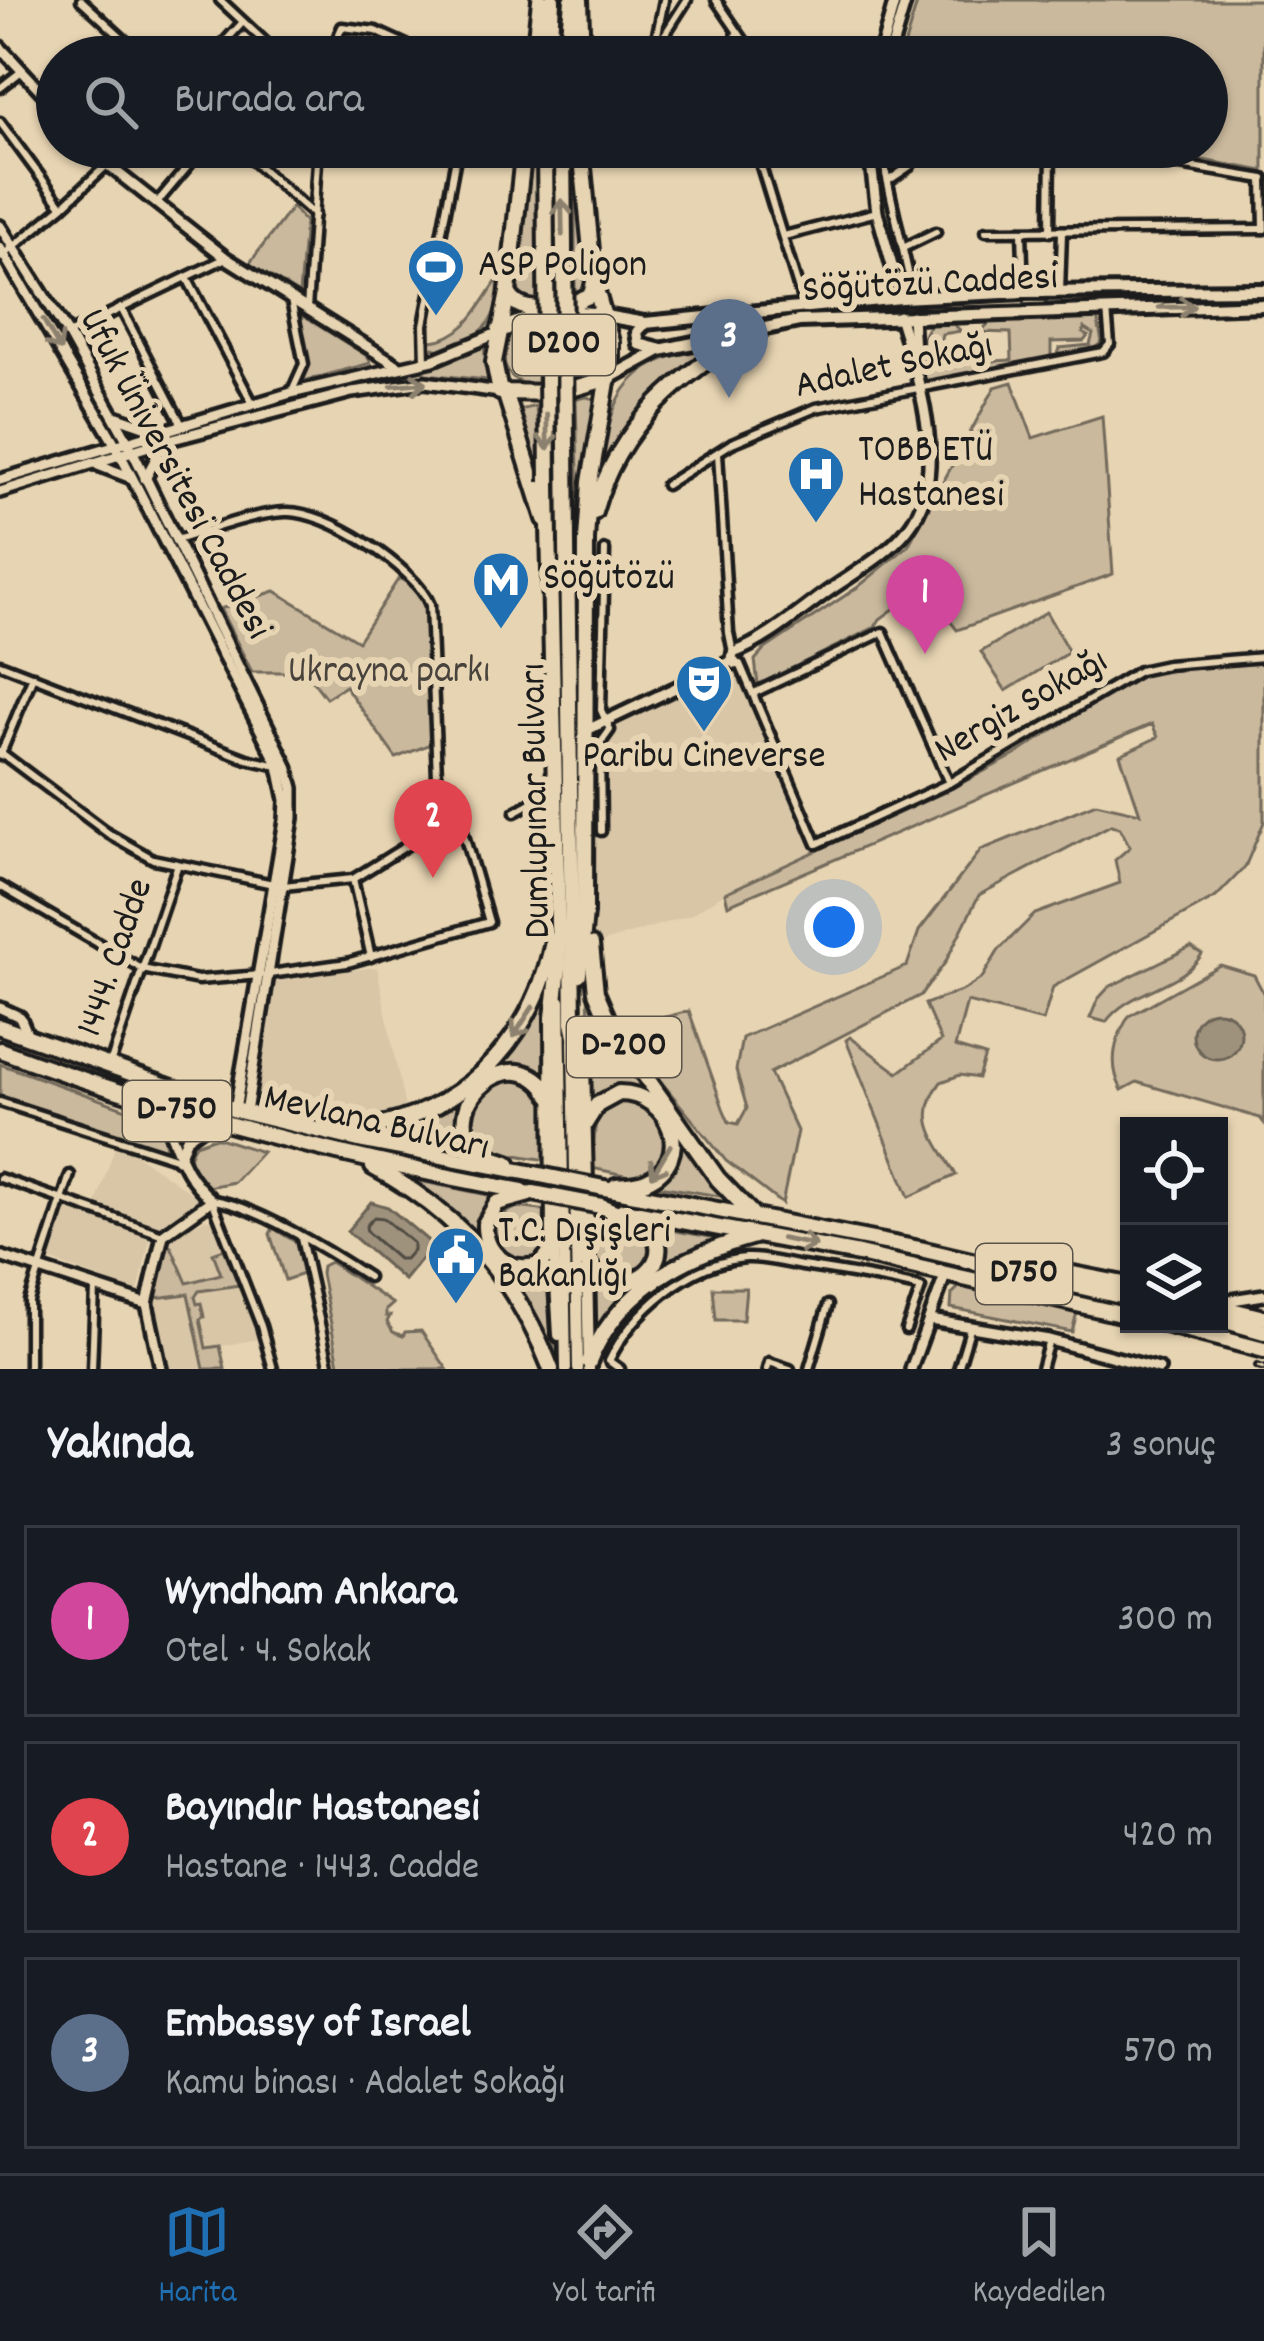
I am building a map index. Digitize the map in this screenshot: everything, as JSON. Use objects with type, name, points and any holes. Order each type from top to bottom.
[{"type":"highway","points":[[536,36],[540,0]]},
{"type":"highway","points":[[550,36],[552,0]]},
{"type":"highway","points":[[570,36],[576,0]]},
{"type":"highway","points":[[576,0],[580,36]]},
{"type":"highway","name":"Dumlupınar Bulvarı","points":[[522,168],[508,292],[494,362],[550,536]]},
{"type":"highway","name":"Dumlupınar Bulvarı","points":[[545,168],[559,967],[551,1100],[554,1249]]},
{"type":"highway","name":"Dumlupınar Bulvarı","points":[[563,168],[573,1022],[582,1064],[587,1263]]},
{"type":"highway","points":[[573,996],[583,946],[586,540],[611,342],[594,282],[583,168]]},
{"type":"highway","points":[[508,292],[512,302],[525,309],[553,306],[591,295],[594,282]]},
{"type":"highway","points":[[499,332],[555,312],[605,316]]},
{"type":"highway","points":[[586,540],[603,480],[634,427],[687,373],[759,327]]},
{"type":"highway","points":[[502,392],[557,393],[609,378]]},
{"type":"highway","points":[[567,544],[583,679]]},
{"type":"highway","name":"D-200","points":[[584,840],[590,874],[593,975],[606,1017],[727,1191],[755,1216]]},
{"type":"highway","points":[[320,1131],[385,1124],[412,1114],[456,1091],[494,1061],[526,1020],[540,992],[558,912]]},
{"type":"highway","name":"Mevlana Bulvarı","points":[[0,1027],[241,1111],[536,1174]]},
{"type":"highway","name":"Mevlana Bulvarı","points":[[0,1050],[153,1104],[358,1159],[601,1206]]},
{"type":"highway","points":[[536,1174],[478,1150],[467,1130],[467,1109],[482,1084],[513,1072],[536,1078],[551,1100]]},
{"type":"highway","points":[[585,1124],[597,1105],[611,1095],[628,1093],[650,1100],[670,1124],[670,1154],[655,1175],[639,1183],[604,1188]]},
{"type":"highway","points":[[358,1159],[439,1209],[476,1244],[518,1297],[551,1369]]},
{"type":"highway","name":"D-750","points":[[536,1174],[604,1188]]},
{"type":"highway","points":[[604,1188],[1120,1283]]},
{"type":"highway","points":[[533,1193],[502,1201],[492,1209],[485,1224],[486,1241],[496,1256],[518,1268],[539,1265],[554,1249]]},
{"type":"highway","points":[[587,1263],[601,1279],[625,1283],[644,1275],[655,1259],[656,1240],[649,1229],[601,1206]]},
{"type":"highway","points":[[601,1206],[946,1273],[1120,1314]]},
{"type":"highway","points":[[585,1367],[611,1320],[665,1272],[715,1246],[760,1235]]},
{"type":"highway","name":"D750","points":[[920,1249],[1120,1296]]},
{"type":"highway","points":[[1228,1307],[1264,1318]]},
{"type":"highway","points":[[1228,1322],[1264,1332]]},
{"type":"highway","points":[[1199,1333],[1264,1350]]},
{"type":"main road","points":[[885,36],[896,0]]},
{"type":"main road","points":[[895,36],[906,0]]},
{"type":"main road","points":[[0,47],[36,85]]},
{"type":"main road","points":[[112,168],[226,259],[400,367]]},
{"type":"main road","points":[[585,731],[738,657],[890,548],[910,527],[930,482],[919,389],[905,316],[895,298],[870,168]]},
{"type":"main road","name":"Ufuk Üniversitesi Caddesi","points":[[0,226],[5,253],[97,414],[145,479],[171,542],[283,766],[293,818],[241,1111]]},
{"type":"main road","name":"Ufuk Üniversitesi Caddesi","points":[[5,253],[68,334],[127,440],[123,450],[132,478],[171,542]]},
{"type":"main road","name":"Söğütözü Caddesi","points":[[605,316],[645,323],[895,298],[1264,290]]},
{"type":"main road","name":"Söğütözü Caddesi","points":[[609,378],[660,350],[759,327],[905,316],[1264,305]]},
{"type":"main road","points":[[645,323],[637,332],[639,344],[660,350]]},
{"type":"main road","points":[[127,440],[163,436],[182,425],[254,404],[425,362],[499,332]]},
{"type":"main road","points":[[0,492],[163,436],[352,392],[408,382],[502,392]]},
{"type":"main road","points":[[91,451],[99,430],[97,414]]},
{"type":"main road","points":[[113,416],[163,436]]},
{"type":"main road","points":[[145,479],[163,436]]},
{"type":"main road","points":[[0,480],[91,451],[123,450]]},
{"type":"main road","points":[[92,464],[132,478]]},
{"type":"main road","points":[[559,967],[566,1369]]},
{"type":"main road","name":"Mevlana Bulvarı","points":[[0,1008],[20,1017],[29,1038]]},
{"type":"main road","points":[[573,1022],[585,1367]]},
{"type":"main road","points":[[153,1104],[189,1177],[212,1199],[163,1235],[147,1304],[161,1369]]},
{"type":"main road","points":[[178,1159],[188,1138],[212,1120]]},
{"type":"main road","points":[[554,1249],[557,1326],[566,1369]]},
{"type":"main road","points":[[0,1256],[147,1304]]},
{"type":"main road","points":[[585,1367],[587,1263]]},
{"type":"main road","points":[[911,1369],[946,1273]]},
{"type":"main road","points":[[1228,1302],[1264,1295]]},
{"type":"main road","points":[[930,1320],[1049,1340],[1118,1364],[1160,1369]]},
{"type":"street","points":[[81,0],[120,36]]},
{"type":"street","points":[[220,0],[258,36]]},
{"type":"street","points":[[657,36],[664,0]]},
{"type":"street","points":[[664,36],[687,0]]},
{"type":"street","points":[[716,0],[740,36]]},
{"type":"street","points":[[230,36],[243,22]]},
{"type":"street","points":[[339,36],[343,27],[387,36]]},
{"type":"street","points":[[737,32],[737,36]]},
{"type":"street","points":[[0,88],[23,70]]},
{"type":"street","points":[[0,122],[62,207]]},
{"type":"street","points":[[5,253],[105,168]]},
{"type":"street","points":[[156,204],[186,168]]},
{"type":"street","points":[[261,168],[314,215]]},
{"type":"street","points":[[307,309],[317,168]]},
{"type":"street","points":[[425,362],[424,325],[454,168]]},
{"type":"street","points":[[762,168],[804,306]]},
{"type":"street","points":[[887,168],[908,272]]},
{"type":"street","points":[[872,183],[907,168]]},
{"type":"street","points":[[1050,232],[1051,168]]},
{"type":"street","points":[[986,231],[1264,229],[1263,179],[1197,168]]},
{"type":"street","points":[[784,236],[877,212]]},
{"type":"street","points":[[902,248],[936,232]]},
{"type":"street","points":[[1022,232],[1024,292]]},
{"type":"street","points":[[1060,292],[1062,232]]},
{"type":"street","points":[[68,334],[226,259]]},
{"type":"street","points":[[187,278],[254,404]]},
{"type":"street","points":[[291,300],[304,364],[291,394]]},
{"type":"street","points":[[121,308],[182,425]]},
{"type":"street","name":"Adalet Sokağı","points":[[666,485],[717,452],[796,415],[1103,352],[1110,344],[1107,308]]},
{"type":"street","points":[[717,452],[729,633],[753,693],[883,632],[949,783]]},
{"type":"street","points":[[0,886],[142,969],[198,980],[265,975],[371,957],[490,922],[458,814],[437,776],[430,605],[425,592],[404,571],[347,534],[292,512],[171,542]]},
{"type":"street","points":[[601,831],[600,744],[610,730],[601,710],[605,550]]},
{"type":"street","name":"Nergiz Sokağı","points":[[753,693],[817,844],[949,783],[1139,671],[1264,657]]},
{"type":"street","points":[[0,664],[247,759],[283,766]]},
{"type":"street","points":[[33,676],[1,754],[109,834],[177,867],[279,886],[353,879],[458,814]]},
{"type":"street","points":[[514,812],[531,803],[555,767]]},
{"type":"street","name":"1444. Cadde","points":[[109,1067],[177,867]]},
{"type":"street","points":[[353,879],[371,957]]},
{"type":"street","points":[[0,1102],[178,1159]]},
{"type":"street","points":[[29,1369],[26,1317],[70,1175]]},
{"type":"street","points":[[0,1178],[163,1235]]},
{"type":"street","points":[[212,1199],[301,1237],[368,1277]]},
{"type":"street","points":[[212,1199],[273,1369]]},
{"type":"street","points":[[301,1237],[330,1369]]},
{"type":"street","points":[[620,1369],[609,1361],[617,1343],[659,1298],[697,1272],[750,1257],[922,1288],[906,1330]]},
{"type":"street","points":[[92,1369],[95,1288]]},
{"type":"street","points":[[809,1369],[828,1306]]},
{"type":"street","points":[[958,1369],[971,1326]]},
{"type":"street","points":[[1041,1369],[1049,1340]]},
{"type":"street","points":[[767,1369],[769,1362],[790,1369]]},
{"type":"shaded area","points":[[736,664],[819,849],[725,893],[690,915],[591,946],[585,731]]},
{"type":"shaded area","points":[[377,967],[405,1108],[348,1121],[253,1100],[274,980]]},
{"type":"shaded area","points":[[117,1141],[201,1200],[154,1229],[95,1207]]},
{"type":"shaded area","points":[[66,1206],[150,1238],[138,1292],[47,1259]]},
{"type":"shaded area","points":[[205,1219],[212,1221],[258,1339],[206,1349],[198,1339],[204,1369],[166,1369],[154,1304],[166,1243]]},
{"type":"green space","points":[[918,0],[1264,0],[1264,171],[1228,165],[1228,36],[907,36]]},
{"type":"green space","points":[[529,168],[538,168],[539,305],[529,307],[518,296]]},
{"type":"green space","points":[[575,168],[577,168],[590,290],[575,298]]},
{"type":"green space","points":[[292,207],[305,222],[299,294],[249,264]]},
{"type":"green space","points":[[498,279],[496,307],[486,326],[443,351],[430,347],[431,341],[463,327]]},
{"type":"green space","points":[[300,314],[367,356],[371,363],[304,381]]},
{"type":"green space","points":[[577,317],[598,325],[605,342],[601,365],[578,377]]},
{"type":"green space","points":[[1097,317],[1102,342],[1095,348],[1057,357],[1060,348],[1090,345],[1093,334],[1084,328],[1088,336],[1084,341],[1051,342],[1051,358],[932,385],[923,378],[923,340],[937,321],[948,319],[961,331],[933,340],[935,364],[1012,360],[1011,333],[981,332],[993,318]]},
{"type":"green space","points":[[537,323],[537,386],[511,375],[504,353],[510,333]]},
{"type":"green space","points":[[484,346],[488,380],[425,374],[423,370]]},
{"type":"green space","points":[[716,348],[674,379],[598,488],[607,431],[624,389],[658,362]]},
{"type":"green space","points":[[1012,382],[1033,438],[1102,416],[1113,574],[957,630],[917,592],[875,627],[758,685],[755,660],[765,649],[858,587],[908,546],[995,387]]},
{"type":"green space","points":[[576,399],[598,400],[580,548]]},
{"type":"green space","points":[[536,406],[543,507],[520,410]]},
{"type":"green space","name":"Ukrayna parkı","points":[[399,578],[420,591],[427,608],[433,743],[396,758],[345,686],[326,698],[306,672],[252,672],[220,609],[275,591],[358,641]]},
{"type":"green space","points":[[1046,612],[1069,652],[1006,691],[981,652]]},
{"type":"green space","points":[[1264,660],[1264,822],[1245,867],[1216,897],[1053,987],[1043,1021],[967,1002],[955,1047],[985,1056],[978,1078],[960,1075],[941,1082],[928,1118],[956,1175],[909,1197],[846,1040],[850,1037],[898,1073],[941,1041],[925,1004],[982,978],[999,950],[1035,914],[1120,883],[1115,860],[1130,847],[1120,828],[1111,825],[979,895],[945,963],[921,995],[770,1073],[797,1131],[782,1204],[726,1161],[618,1029],[689,1011],[729,1122],[738,1124],[747,1108],[736,1070],[742,1038],[907,966],[919,931],[981,850],[1096,803],[1140,813],[1120,755],[1158,737],[1152,724],[728,905],[725,893],[947,791],[1015,755],[1134,677],[1212,663]]},
{"type":"green space","points":[[1191,947],[1202,954],[1182,974],[1128,1002],[1106,1022],[1090,1018],[1109,987]]},
{"type":"green space","points":[[1220,965],[1254,975],[1264,994],[1264,1123],[1137,1082],[1122,1090],[1115,1071],[1115,1053],[1129,1016]]},
{"type":"green space","points":[[588,984],[619,1052],[653,1093],[628,1087],[590,1101]]},
{"type":"green space","points":[[548,990],[546,1078],[522,1066],[486,1074],[526,1030]]},
{"type":"green space","points":[[0,1033],[219,1111],[401,1159],[159,1099],[0,1044]]},
{"type":"green space","points":[[0,1064],[152,1118],[162,1126],[167,1153],[0,1095]]},
{"type":"green space","points":[[511,1077],[529,1081],[544,1095],[547,1160],[489,1148],[471,1131],[482,1099]]},
{"type":"green space","points":[[472,1085],[461,1118],[470,1151],[369,1132]]},
{"type":"green space","points":[[621,1099],[642,1102],[664,1123],[661,1155],[638,1178],[592,1168],[596,1117]]},
{"type":"green space","points":[[677,1126],[725,1197],[653,1185],[673,1158]]},
{"type":"green space","points":[[212,1138],[262,1152],[234,1182],[208,1187],[194,1173],[190,1156],[195,1144]]},
{"type":"green space","points":[[409,1179],[493,1196],[484,1208],[481,1240],[454,1213]]},
{"type":"green space","points":[[517,1207],[548,1211],[548,1245],[539,1258],[511,1257],[494,1239],[494,1219]]},
{"type":"green space","points":[[591,1219],[626,1226],[643,1236],[648,1254],[643,1267],[624,1277],[603,1269],[592,1249]]},
{"type":"green space","points":[[273,1228],[297,1243],[303,1274],[285,1280],[270,1234]]},
{"type":"green space","points":[[658,1228],[717,1238],[656,1272],[662,1238]]},
{"type":"green space","points":[[166,1243],[187,1283],[221,1274],[213,1253],[224,1249],[239,1285],[199,1291],[195,1297],[201,1303],[206,1348],[220,1346],[225,1369],[204,1369],[188,1294],[155,1298]]},
{"type":"green space","points":[[330,1262],[393,1304],[386,1316],[390,1316],[387,1322],[393,1332],[403,1336],[421,1331],[447,1369],[340,1369],[321,1274],[322,1266]]},
{"type":"green space","points":[[550,1264],[554,1355],[537,1317],[502,1269],[533,1273]]},
{"type":"green space","points":[[592,1279],[615,1290],[640,1286],[613,1307],[593,1338]]},
{"type":"green space","points":[[963,1283],[1077,1312],[1072,1332],[951,1308],[952,1294]]},
{"type":"green space","points":[[713,1288],[746,1288],[743,1320],[716,1320]]},
{"type":"water","points":[[1217,1011],[1234,1018],[1241,1035],[1234,1052],[1217,1059],[1200,1052],[1193,1035],[1200,1018]]},
{"type":"water","points":[[371,1202],[388,1207],[433,1245],[404,1280],[347,1231]]},
{"type":"railway","points":[[1257,1366],[1264,1368]]},
{"type":"place","name":"ASP Poligon","points":[[436,318]]},
{"type":"place","name":"Embassy of Israel","points":[[729,398]]},
{"type":"place","name":"TOBB ETÜ Hastanesi","points":[[816,525]]},
{"type":"place","name":"Söğütözü","points":[[501,631]]},
{"type":"place","name":"Wyndham Ankara","points":[[925,654]]},
{"type":"place","name":"Paribu Cineverse","points":[[704,734]]},
{"type":"place","name":"Bayındır Hastanesi","points":[[433,878]]},
{"type":"place","name":"T.C. Dışişleri Bakanlığı","points":[[456,1306]]}]
